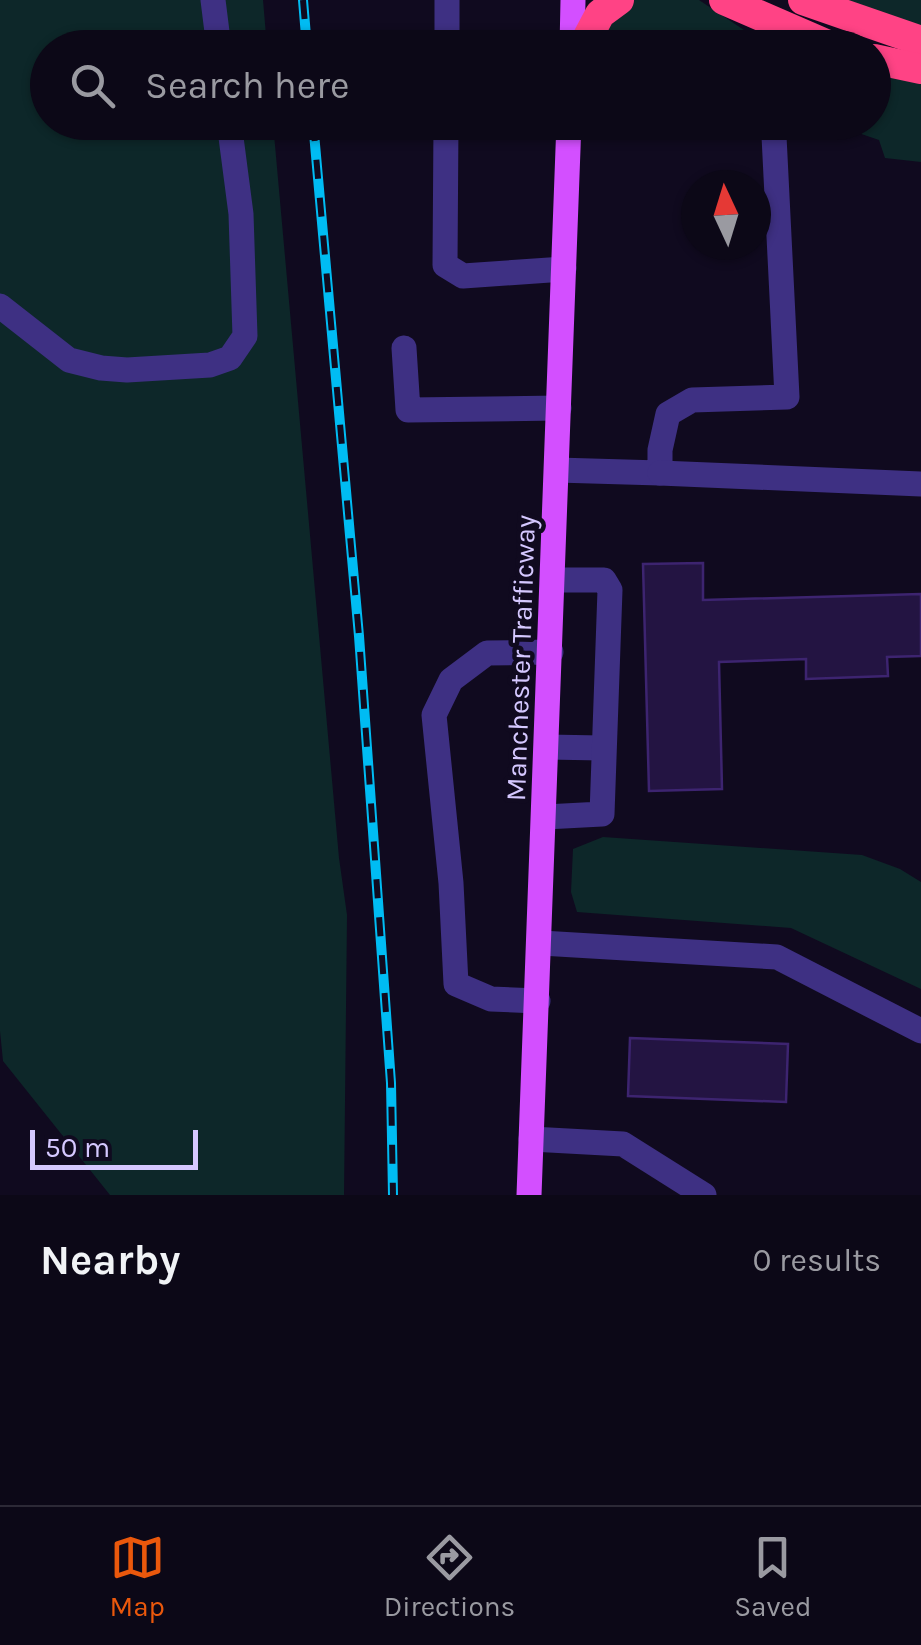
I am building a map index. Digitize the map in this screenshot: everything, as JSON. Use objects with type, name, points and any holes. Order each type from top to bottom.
[{"type":"highway","points":[[592,30],[600,14],[619,0]]},
{"type":"highway","points":[[724,0],[793,30]]},
{"type":"highway","points":[[803,0],[889,30]]},
{"type":"highway","points":[[891,31],[921,41]]},
{"type":"highway","points":[[891,63],[921,69]]},
{"type":"main road","points":[[572,30],[573,0]]},
{"type":"main road","name":"Manchester Trafficway","points":[[529,1195],[568,140]]},
{"type":"street","points":[[213,0],[217,30]]},
{"type":"street","points":[[447,0],[447,30]]},
{"type":"street","points":[[0,306],[68,360],[101,368],[210,365],[230,358],[245,336],[242,214],[232,140]]},
{"type":"street","points":[[446,140],[445,265],[462,276],[564,269]]},
{"type":"street","points":[[660,473],[660,450],[668,414],[692,400],[788,398],[774,140]]},
{"type":"street","points":[[404,348],[408,410],[559,408]]},
{"type":"street","points":[[557,470],[921,484]]},
{"type":"street","points":[[545,816],[602,814],[610,590],[604,580],[553,580]]},
{"type":"street","points":[[538,1000],[491,1000],[456,984],[451,882],[434,715],[451,680],[488,653],[550,652]]},
{"type":"street","points":[[548,747],[602,748]]},
{"type":"street","points":[[540,943],[777,957],[921,1031]]},
{"type":"street","points":[[531,1139],[623,1144],[704,1195]]},
{"type":"green space","points":[[0,0],[263,0],[266,30],[30,30],[30,140],[275,140],[347,915],[344,1195],[110,1195],[3,1061]]},
{"type":"green space","points":[[633,0],[699,0],[744,30],[605,30]]},
{"type":"green space","points":[[837,0],[921,0],[921,29]]},
{"type":"green space","points":[[891,77],[921,84],[921,162],[885,158],[879,140],[891,140]]},
{"type":"green space","points":[[603,837],[862,855],[900,869],[921,882],[921,989],[791,928],[577,912],[571,892],[573,849]]},
{"type":"building","points":[[703,563],[703,600],[921,594],[921,656],[887,657],[888,676],[806,679],[806,659],[719,662],[722,789],[649,791],[643,564]]},
{"type":"building","points":[[630,1038],[788,1044],[786,1102],[628,1096]]},
{"type":"railway","points":[[303,0],[306,30]]},
{"type":"railway","points":[[315,140],[359,636],[391,1083],[393,1195]]}]
